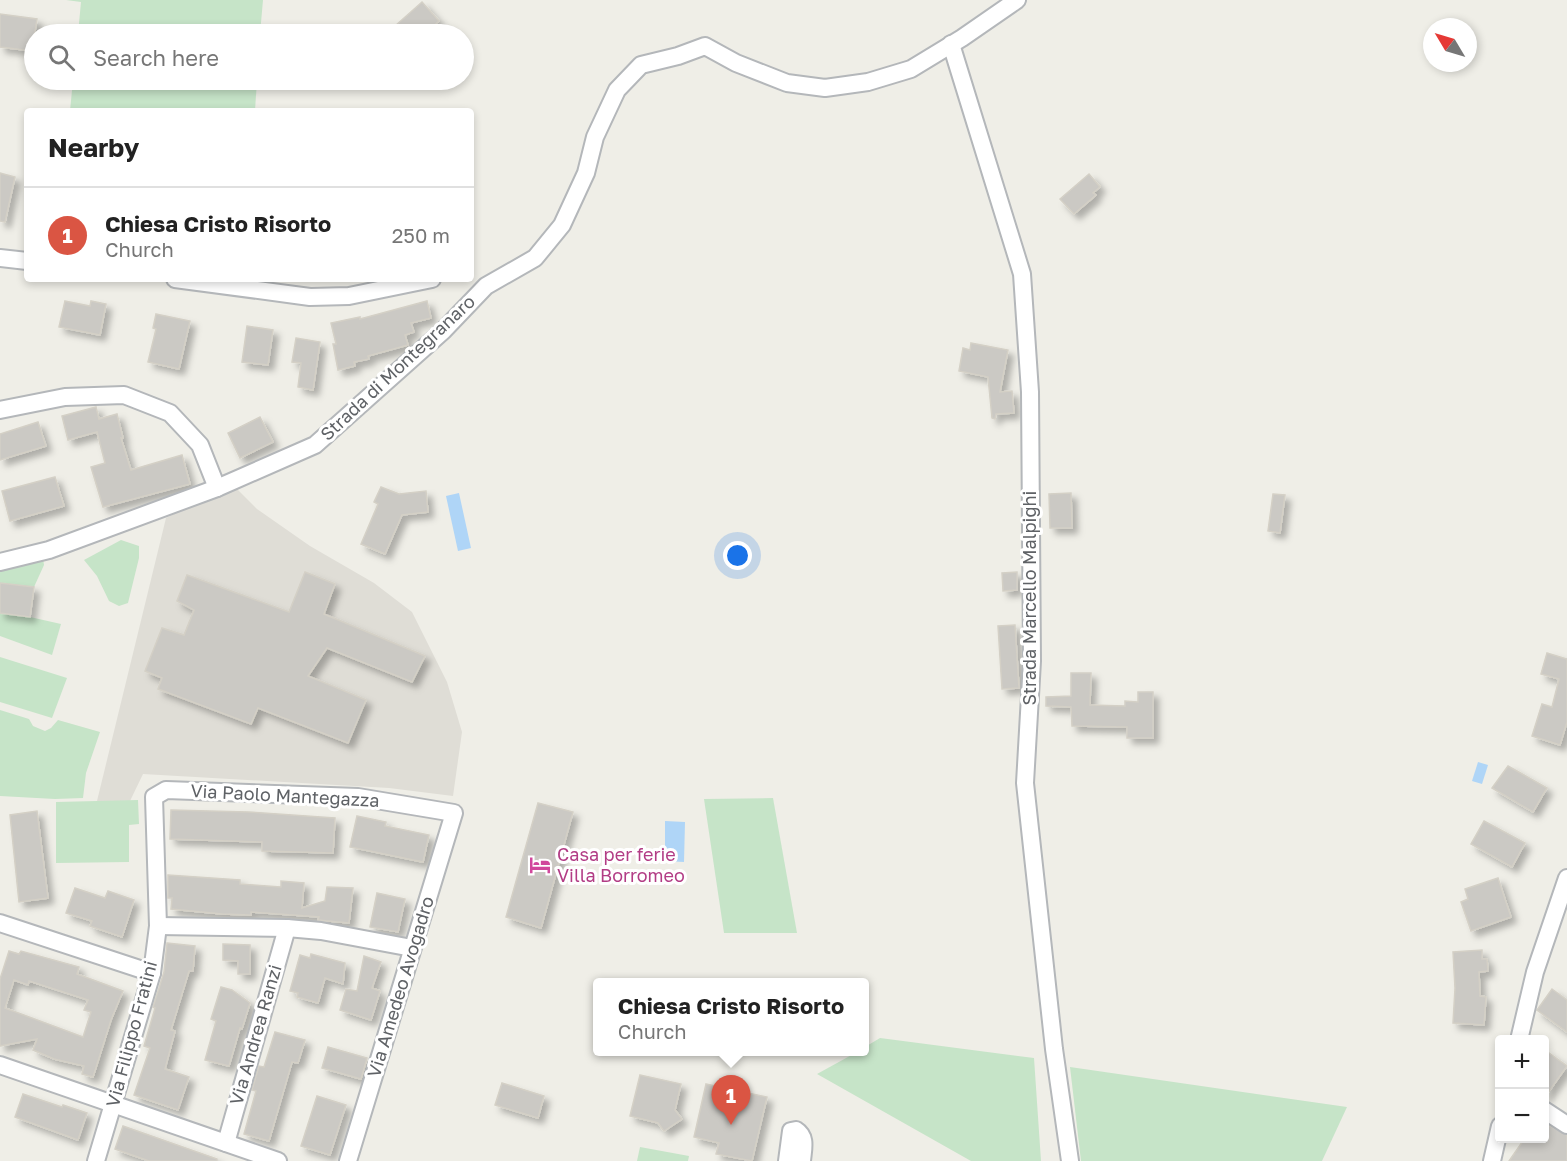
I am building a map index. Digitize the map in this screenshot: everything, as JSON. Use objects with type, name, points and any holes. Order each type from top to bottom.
[{"type":"street","name":"Strada di Montegranaro","points":[[0,562],[49,550],[217,488],[315,446],[443,332],[486,286],[534,258],[562,225],[586,173],[595,137],[616,90],[641,65],[678,56],[705,46],[736,63],[787,83],[825,88],[868,82],[910,69],[1017,0]]},
{"type":"street","name":"Strada Marcello Malpighi","points":[[951,44],[1022,273],[1030,392],[1032,661],[1025,783],[1054,1049],[1070,1161]]},
{"type":"street","points":[[0,258],[24,261]]},
{"type":"street","points":[[198,282],[310,297],[349,296],[417,282]]},
{"type":"street","points":[[0,410],[65,397],[123,395],[170,413],[200,445],[217,488]]},
{"type":"street","points":[[0,398],[17,406]]},
{"type":"street","name":"Via Paolo Mantegazza","points":[[154,797],[166,790],[358,797],[454,813]]},
{"type":"street","name":"Via Filippo Fratini","points":[[96,1161],[152,973],[158,926],[154,797]]},
{"type":"street","name":"Via Amedeo Avogadro","points":[[348,1161],[454,813]]},
{"type":"street","points":[[1520,1035],[1535,972],[1567,878]]},
{"type":"street","points":[[0,923],[152,973]]},
{"type":"street","points":[[158,926],[287,927],[412,948]]},
{"type":"street","name":"Via Andrea Ranzi","points":[[226,1143],[287,927]]},
{"type":"street","points":[[0,1065],[278,1161]]},
{"type":"street","points":[[1549,1113],[1567,1125]]},
{"type":"street","points":[[787,1161],[796,1139],[802,1161]]},
{"type":"street","points":[[1492,1161],[1496,1143]]},
{"type":"shaded area","points":[[233,485],[257,509],[310,546],[374,583],[412,612],[447,682],[462,732],[453,796],[389,788],[143,774],[130,801],[97,801],[166,518]]},
{"type":"green space","points":[[66,0],[263,0],[261,24],[79,24],[81,2]]},
{"type":"green space","points":[[72,90],[256,90],[255,108],[70,108]]},
{"type":"green space","points":[[121,540],[139,546],[139,558],[128,603],[119,606],[109,601],[97,576],[84,560]]},
{"type":"green space","points":[[43,558],[44,565],[34,587],[0,583],[0,568]]},
{"type":"green space","points":[[0,613],[61,624],[52,655],[0,636]]},
{"type":"green space","points":[[0,657],[67,678],[52,718],[0,702]]},
{"type":"green space","points":[[0,710],[29,719],[33,726],[45,731],[58,720],[100,732],[86,773],[83,798],[0,796]]},
{"type":"green space","points":[[773,798],[797,933],[724,933],[704,799]]},
{"type":"green space","points":[[138,800],[139,824],[129,825],[129,862],[56,863],[56,802]]},
{"type":"green space","points":[[880,1038],[1034,1058],[1041,1161],[971,1161],[817,1074],[850,1056],[869,1056],[869,1045]]},
{"type":"green space","points":[[1070,1067],[1347,1107],[1322,1161],[1081,1161]]},
{"type":"green space","points":[[640,1147],[689,1156],[688,1161],[637,1161]]},
{"type":"water","points":[[459,493],[471,548],[458,551],[446,496]]},
{"type":"water","points":[[1478,762],[1488,765],[1482,784],[1472,781]]},
{"type":"water","points":[[665,821],[685,822],[684,862],[665,861]]},
{"type":"building","points":[[422,2],[439,21],[436,24],[397,24]]},
{"type":"building","points":[[0,14],[37,19],[36,24],[24,24],[24,50],[0,47]]},
{"type":"building","points":[[0,173],[15,177],[5,222],[0,221]]},
{"type":"building","points":[[1089,174],[1100,187],[1093,193],[1096,195],[1074,214],[1060,199]]},
{"type":"building","points":[[65,301],[90,306],[91,301],[106,304],[100,335],[59,327]]},
{"type":"building","points":[[427,301],[431,318],[411,323],[414,332],[405,335],[408,345],[368,356],[369,359],[354,362],[355,366],[338,370],[333,344],[336,344],[331,323],[360,317],[360,319]]},
{"type":"building","points":[[156,314],[190,321],[179,369],[148,362],[156,329],[153,328]]},
{"type":"building","points":[[247,326],[273,330],[268,365],[242,362]]},
{"type":"building","points":[[296,338],[320,342],[313,390],[298,387],[301,363],[292,362]]},
{"type":"building","points":[[971,343],[1008,350],[1000,392],[1012,391],[1014,413],[996,414],[995,419],[992,418],[988,377],[959,371],[963,348],[970,350]]},
{"type":"building","points":[[96,407],[99,419],[117,414],[123,438],[121,438],[131,470],[182,455],[190,484],[103,507],[91,467],[105,463],[97,432],[68,440],[62,416]]},
{"type":"building","points":[[260,417],[273,442],[240,458],[228,433]]},
{"type":"building","points":[[38,422],[46,446],[0,460],[0,434]]},
{"type":"building","points":[[55,477],[64,506],[10,521],[2,491]]},
{"type":"building","points":[[381,487],[399,494],[426,491],[428,512],[402,515],[385,554],[361,544],[378,504],[374,502]]},
{"type":"building","points":[[1071,493],[1072,528],[1050,528],[1049,494]]},
{"type":"building","points":[[1273,494],[1285,495],[1280,533],[1268,531]]},
{"type":"building","points":[[305,572],[335,584],[324,614],[425,656],[412,682],[327,648],[308,676],[366,700],[348,743],[258,708],[251,724],[158,689],[162,678],[145,671],[162,628],[184,635],[194,610],[177,601],[187,575],[289,612]]},
{"type":"building","points":[[1017,572],[1017,590],[1003,591],[1002,573]]},
{"type":"building","points":[[0,583],[34,587],[30,617],[0,613]]},
{"type":"building","points":[[1015,625],[1019,688],[1002,689],[998,626]]},
{"type":"building","points":[[1547,653],[1567,659],[1567,722],[1560,745],[1532,736],[1542,704],[1552,707],[1559,679],[1541,674]]},
{"type":"building","points":[[1071,673],[1091,673],[1090,705],[1125,706],[1125,701],[1138,702],[1138,692],[1153,692],[1153,738],[1127,738],[1127,727],[1072,726],[1071,707],[1046,706],[1046,697],[1071,696]]},
{"type":"building","points":[[1508,766],[1547,788],[1533,812],[1492,788]]},
{"type":"building","name":"Casa per ferie Villa Borromeo","points":[[538,803],[573,812],[541,928],[506,917]]},
{"type":"building","points":[[171,810],[249,812],[335,818],[333,853],[262,851],[262,842],[170,839]]},
{"type":"building","points":[[37,811],[48,898],[19,902],[10,815]]},
{"type":"building","points":[[357,816],[386,822],[385,826],[429,835],[423,862],[350,847]]},
{"type":"building","points":[[1484,821],[1525,843],[1512,867],[1471,844]]},
{"type":"building","points":[[168,875],[240,880],[240,884],[281,887],[281,881],[304,883],[302,908],[325,901],[327,887],[353,888],[349,923],[318,920],[319,917],[251,912],[251,915],[222,914],[171,909],[172,898],[168,898]]},
{"type":"building","points":[[1498,878],[1511,917],[1471,931],[1461,902],[1468,899],[1465,889]]},
{"type":"building","points":[[75,888],[105,898],[108,891],[134,900],[122,937],[90,926],[92,921],[66,913]]},
{"type":"building","points":[[377,893],[405,899],[398,932],[370,927]]},
{"type":"building","points":[[167,943],[195,946],[193,971],[189,971],[171,1030],[175,1031],[165,1069],[189,1077],[178,1110],[134,1095],[150,1048],[144,1046],[164,972]]},
{"type":"building","points":[[223,944],[250,945],[250,974],[238,974],[238,961],[223,960]]},
{"type":"building","points":[[1482,950],[1482,959],[1487,959],[1488,971],[1479,972],[1480,996],[1486,997],[1484,1025],[1453,1023],[1455,988],[1453,952]]},
{"type":"building","points":[[9,951],[19,954],[21,951],[79,967],[77,974],[123,991],[93,1077],[82,1074],[84,1066],[54,1059],[33,1050],[37,1039],[0,1046],[0,979]],"holes":[[[14,980],[28,985],[29,981],[88,1000],[84,1010],[91,1012],[83,1037],[5,1008]]]},
{"type":"building","points":[[311,954],[345,963],[343,984],[325,978],[318,1003],[297,997],[298,993],[290,991],[300,955],[310,958]]},
{"type":"building","points":[[364,956],[381,962],[372,988],[380,991],[371,1020],[340,1010],[346,989],[357,991]]},
{"type":"building","points":[[221,987],[232,990],[250,1003],[229,1066],[205,1060],[216,1021],[211,1019]]},
{"type":"building","points":[[1552,989],[1567,1000],[1567,1032],[1537,1010]]},
{"type":"building","points":[[275,1032],[305,1040],[298,1063],[292,1062],[269,1141],[244,1134],[256,1091],[252,1090],[259,1066],[264,1067]]},
{"type":"building","points":[[328,1047],[367,1058],[361,1079],[322,1068]]},
{"type":"building","points":[[1549,1053],[1567,1066],[1549,1091]]},
{"type":"building","points":[[640,1075],[681,1084],[675,1110],[682,1119],[664,1131],[658,1123],[630,1116]]},
{"type":"building","points":[[502,1083],[544,1096],[538,1118],[495,1105]]},
{"type":"building","points":[[706,1084],[767,1097],[752,1161],[716,1154],[719,1143],[694,1137]]},
{"type":"building","points":[[23,1094],[87,1113],[78,1140],[15,1117]]},
{"type":"building","points":[[317,1096],[346,1105],[330,1155],[301,1146]]},
{"type":"building","points":[[1549,1125],[1567,1135],[1567,1161],[1509,1161],[1522,1143],[1549,1143]]},
{"type":"building","points":[[123,1126],[217,1159],[217,1161],[149,1161],[115,1149]]},
{"type":"place","name":"Casa per ferie Villa Borromeo","points":[[540,865]]},
{"type":"place","name":"Chiesa Cristo Risorto","points":[[731,1125]]}]
